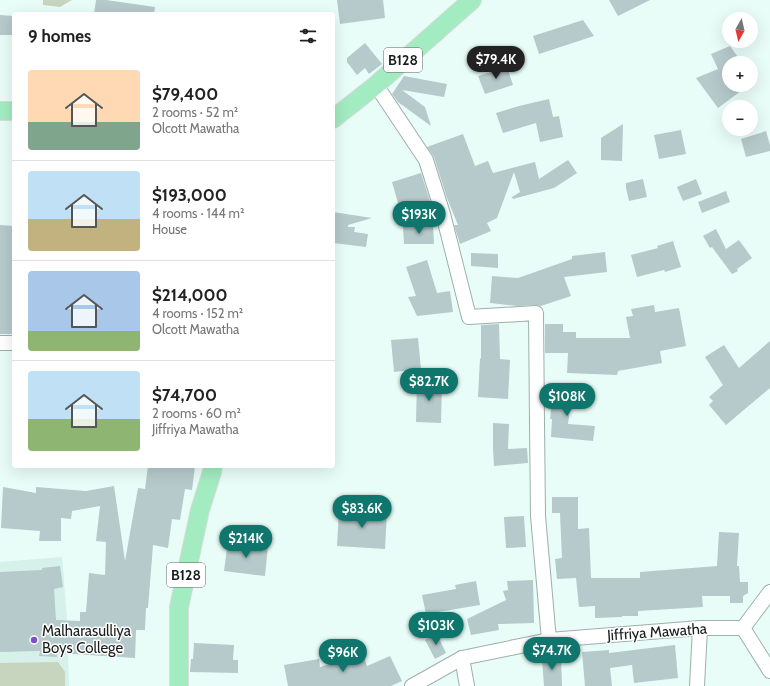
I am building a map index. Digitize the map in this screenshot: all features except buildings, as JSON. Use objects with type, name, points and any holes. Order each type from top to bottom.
[{"type":"main road","name":"B128","points":[[335,117],[376,85],[472,0]]},
{"type":"main road","points":[[0,111],[12,111]]},
{"type":"main road","name":"B128","points":[[179,686],[179,608],[200,510],[213,468]]},
{"type":"street","points":[[376,85],[426,160],[469,317],[536,313],[538,516],[549,640]]},
{"type":"street","points":[[0,343],[12,343]]},
{"type":"street","points":[[770,592],[743,628],[770,671]]},
{"type":"street","points":[[697,686],[700,628]]},
{"type":"street","name":"Jiffriya Mawatha","points":[[412,686],[462,658],[549,640],[700,628],[743,628]]},
{"type":"street","points":[[462,658],[467,686]]},
{"type":"shaded area","points":[[43,0],[72,0],[60,7],[43,5]]},
{"type":"shaded area","name":"Malharasulliya Boys College","points":[[62,557],[67,618],[69,686],[0,686],[0,562]]},
{"type":"shaded area","points":[[58,662],[65,672],[65,686],[0,686],[0,663]]},
{"type":"place","name":"Malharasulliya Boys College","points":[[34,640]]}]
